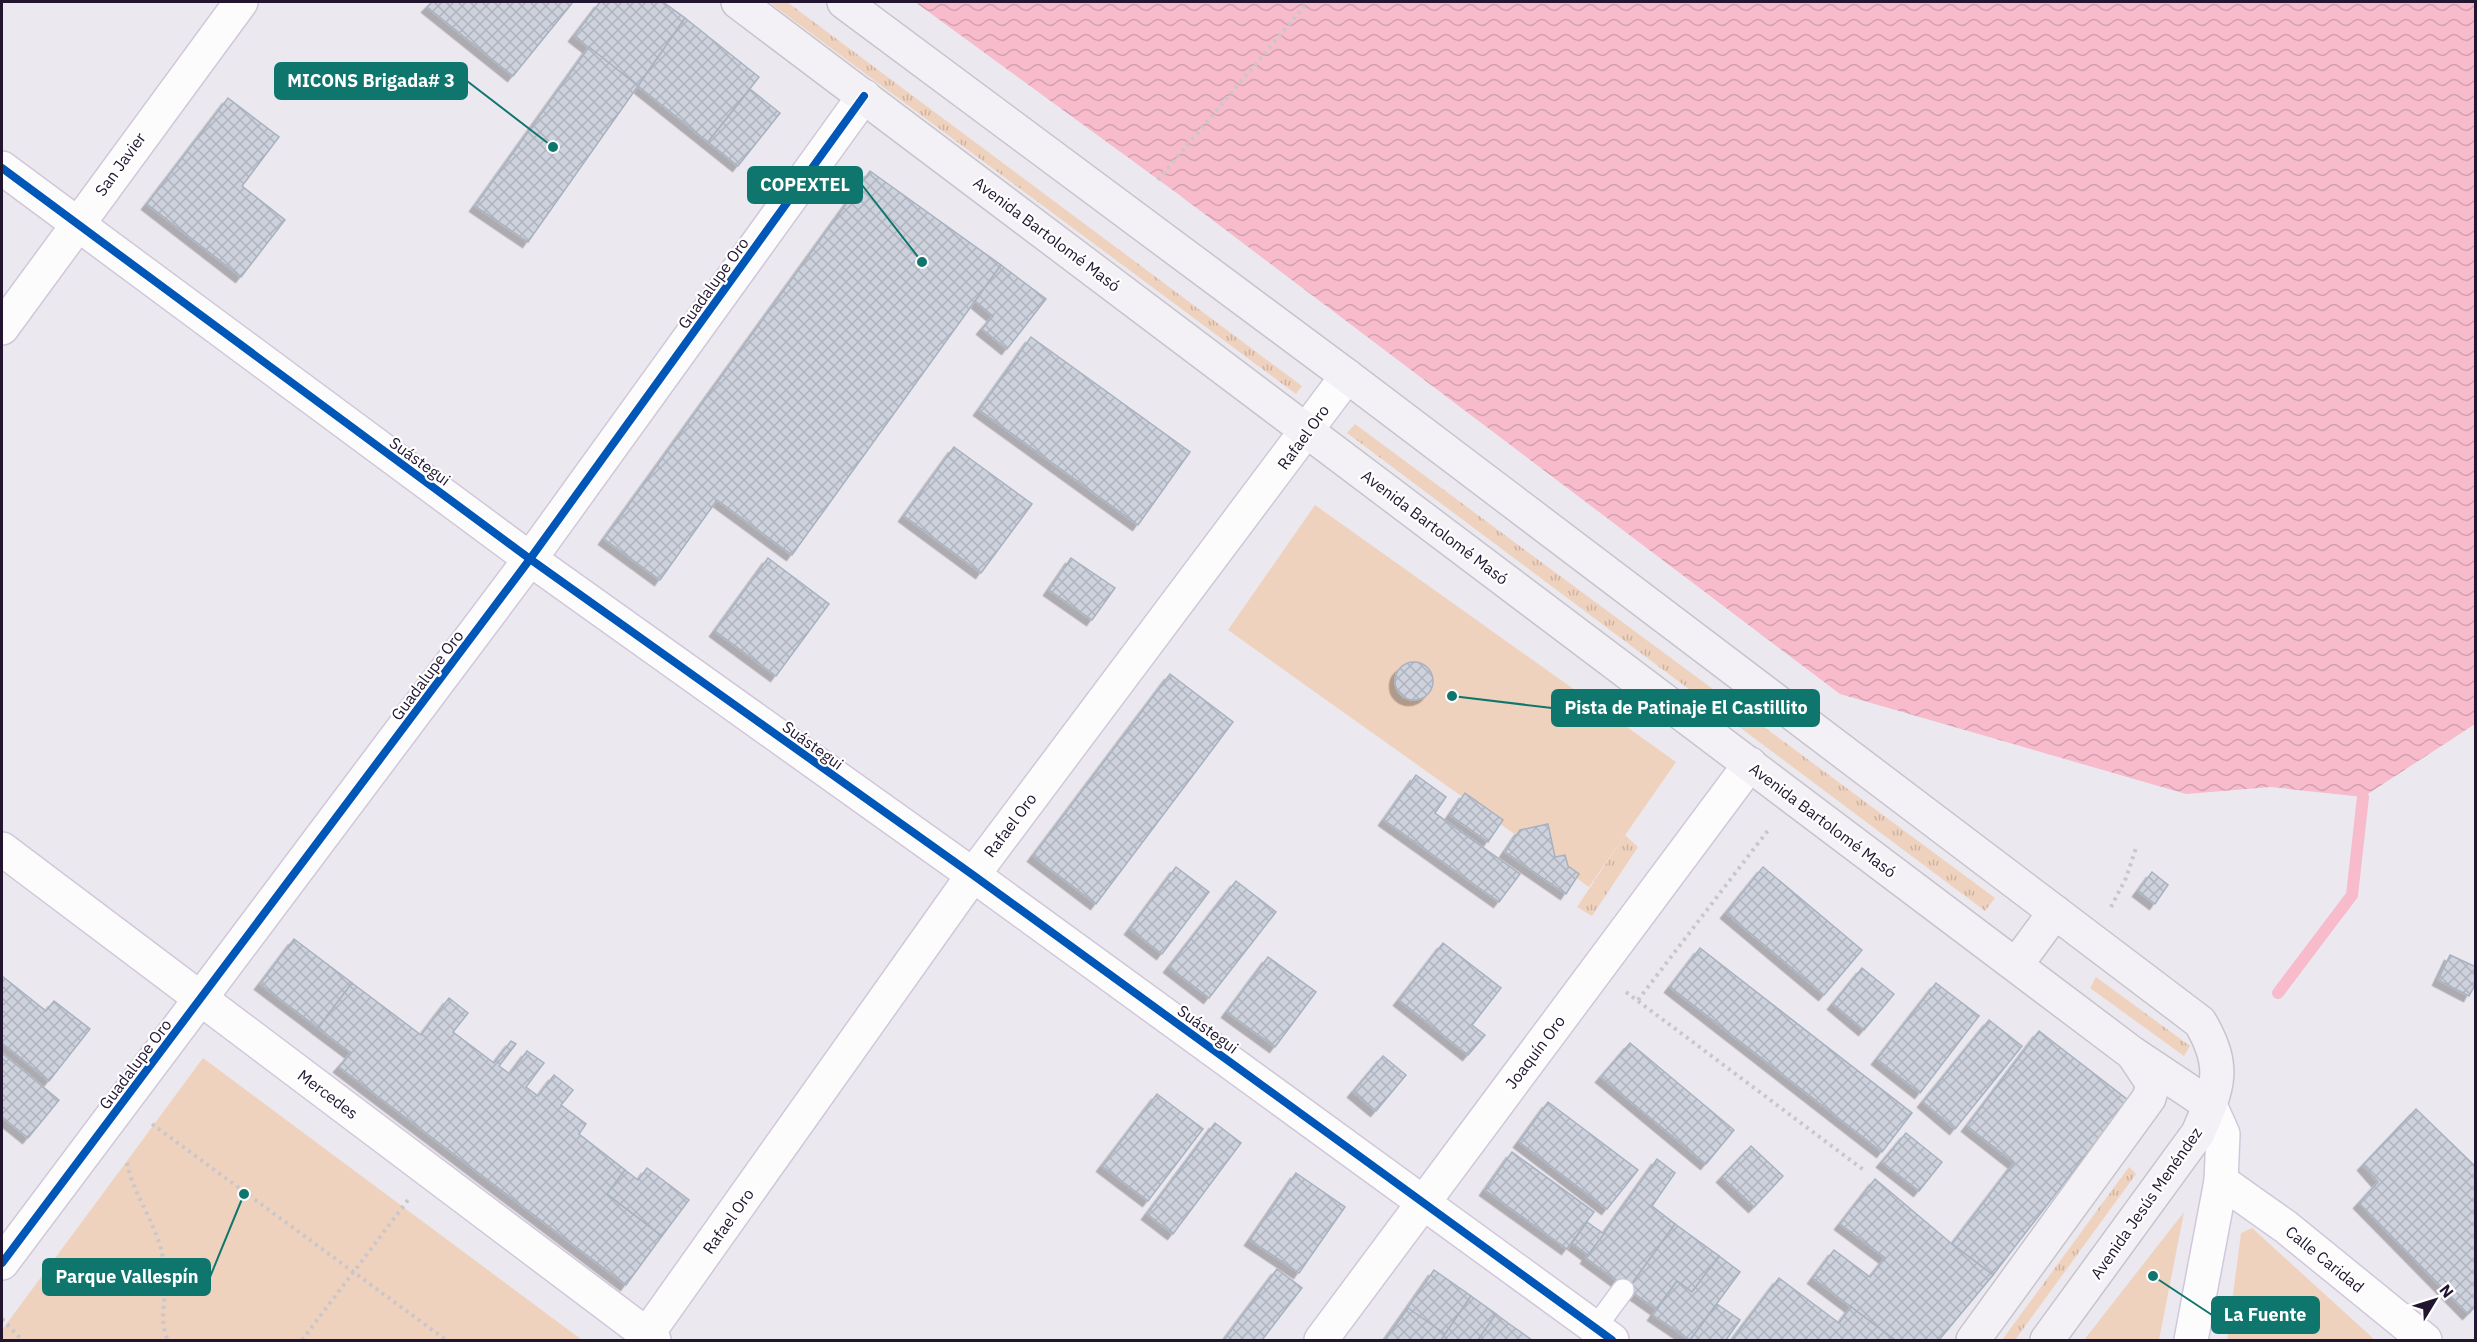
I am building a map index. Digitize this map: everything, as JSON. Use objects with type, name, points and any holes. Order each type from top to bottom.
[{"type":"main road","name":"Avenida Bartolomé Masó","points":[[738,2],[2132,1053],[2210,1105]]},
{"type":"main road","points":[[844,2],[1347,376],[2055,912],[2016,965]]},
{"type":"main road","name":"Avenida Jesús Menéndez","points":[[2047,1341],[2198,1133],[2210,1105],[2219,1068],[2212,1042],[2200,1022],[2055,912]]},
{"type":"main road","points":[[1973,1341],[2150,1098],[2153,1084],[2132,1053]]},
{"type":"street","name":"San Javier","points":[[2,328],[76,224],[241,2]]},
{"type":"street","name":"Guadalupe Oro","points":[[2,1263],[530,560],[864,96]]},
{"type":"street","name":"Suástegui","points":[[2,168],[530,560],[973,875],[1604,1334]]},
{"type":"street","name":"Rafael Oro","points":[[648,1339],[973,875],[1347,376]]},
{"type":"street","name":"Joaquín Oro","points":[[1321,1341],[1750,764]]},
{"type":"street","name":"Mercedes","points":[[2,849],[430,1171],[648,1339]]},
{"type":"street","points":[[2192,1341],[2222,1181],[2223,1134],[2210,1105]]},
{"type":"street","name":"Calle Caridad","points":[[2222,1181],[2286,1227],[2425,1341]]},
{"type":"lane","points":[[1604,1334],[1623,1290]]},
{"type":"path","points":[[1158,180],[1308,2]]},
{"type":"path","points":[[1638,1000],[1769,829]]},
{"type":"path","points":[[2115,902],[2137,845]]},
{"type":"path","points":[[1597,969],[1865,1171]]},
{"type":"path","points":[[123,1102],[446,1341]]},
{"type":"path","points":[[123,1102],[122,1142],[129,1176],[146,1208],[161,1249],[165,1277],[164,1332],[168,1341]]},
{"type":"path","points":[[302,1341],[430,1171]]},
{"type":"path","points":[[2,1319],[22,1341]]},
{"type":"green space","points":[[769,2],[787,2],[1302,386],[1296,394]]},
{"type":"green space","points":[[1355,424],[1995,898],[1985,911],[1347,433]]},
{"type":"green space","points":[[1315,505],[1676,762],[1589,887],[1228,630]]},
{"type":"green space","points":[[1625,835],[1638,847],[1592,916],[1577,907]]},
{"type":"green space","points":[[2096,977],[2190,1046],[2184,1056],[2090,988]]},
{"type":"green space","points":[[203,1058],[582,1340],[2,1340],[2,1330]]},
{"type":"green space","points":[[2129,1167],[2136,1174],[2015,1340],[2002,1340]]},
{"type":"green space","points":[[2184,1212],[2159,1340],[2084,1340]]},
{"type":"green space","points":[[2252,1228],[2375,1340],[2227,1340],[2241,1233]]},
{"type":"water","points":[[915,2],[2475,2],[2475,724],[2363,797],[2271,787],[2186,794],[1840,694],[1178,194]]},
{"type":"building","points":[[432,2],[573,2],[513,76],[427,7]]},
{"type":"building","points":[[600,2],[663,2],[685,18],[638,86],[574,36]]},
{"type":"building","points":[[685,18],[759,77],[708,142],[638,86]]},
{"type":"building","points":[[589,47],[638,86],[528,242],[475,206]]},
{"type":"building","points":[[750,89],[780,113],[738,166],[708,142]]},
{"type":"building","points":[[228,98],[279,137],[242,186],[285,220],[241,277],[147,204]]},
{"type":"building","points":[[870,171],[1001,265],[792,555],[717,500],[660,580],[604,539]]},
{"type":"building","points":[[1001,265],[1046,299],[1007,349],[982,329],[993,316],[975,301]]},
{"type":"building","points":[[1031,337],[1190,452],[1138,525],[979,410]]},
{"type":"building","points":[[954,447],[1032,504],[981,573],[904,516]]},
{"type":"building","points":[[768,558],[829,604],[776,676],[715,631]]},
{"type":"building","points":[[1071,558],[1115,588],[1092,620],[1049,590]]},
{"type":"building","points":[[1414,662],[1427,668],[1433,681],[1427,694],[1414,700],[1401,694],[1395,681],[1401,668]]},
{"type":"building","points":[[1170,674],[1233,722],[1096,904],[1033,856]]},
{"type":"building","points":[[1416,775],[1446,797],[1435,813],[1520,874],[1499,902],[1384,820]]},
{"type":"building","points":[[1465,793],[1503,820],[1488,842],[1450,815]]},
{"type":"building","points":[[1548,824],[1555,857],[1565,855],[1568,866],[1579,874],[1566,894],[1505,852],[1520,830]]},
{"type":"building","points":[[1176,867],[1209,892],[1162,954],[1130,929]]},
{"type":"building","points":[[1763,867],[1862,950],[1824,995],[1726,913]]},
{"type":"building","points":[[2152,872],[2168,885],[2155,904],[2138,891]]},
{"type":"building","points":[[1236,881],[1276,912],[1209,998],[1169,967]]},
{"type":"building","points":[[294,939],[352,983],[318,1028],[260,984]]},
{"type":"building","points":[[1443,943],[1501,988],[1472,1025],[1485,1035],[1468,1055],[1399,1000]]},
{"type":"building","points":[[1700,948],[1912,1113],[1882,1152],[1670,987]]},
{"type":"building","points":[[2450,955],[2476,967],[2476,983],[2469,996],[2438,980]]},
{"type":"building","points":[[1268,957],[1316,992],[1275,1047],[1227,1012]]},
{"type":"building","points":[[1862,968],[1894,994],[1864,1030],[1833,1004]]},
{"type":"building","points":[[2,976],[46,1011],[54,1001],[90,1029],[49,1081],[2,1043]]},
{"type":"building","points":[[352,983],[421,1035],[449,998],[468,1013],[453,1032],[494,1063],[511,1041],[516,1044],[499,1066],[510,1074],[527,1051],[544,1063],[526,1087],[538,1096],[554,1075],[573,1090],[561,1105],[586,1124],[579,1134],[625,1170],[607,1194],[662,1236],[626,1285],[339,1067],[351,1053],[318,1028]]},
{"type":"building","points":[[1936,983],[1979,1016],[1920,1093],[1877,1059]]},
{"type":"building","points":[[1989,1020],[2022,1046],[1955,1129],[1923,1102]]},
{"type":"building","points":[[2039,1031],[2128,1100],[1993,1275],[1952,1244],[2014,1163],[1967,1126]]},
{"type":"building","points":[[1630,1043],[1734,1130],[1706,1164],[1601,1077]]},
{"type":"building","points":[[2,1053],[59,1100],[28,1138],[2,1117]]},
{"type":"building","points":[[1383,1056],[1406,1075],[1376,1111],[1353,1092]]},
{"type":"building","points":[[1157,1094],[1203,1129],[1148,1201],[1102,1166]]},
{"type":"building","points":[[1548,1102],[1638,1170],[1607,1209],[1519,1142]]},
{"type":"building","points":[[2416,1109],[2476,1167],[2476,1306],[2468,1314],[2359,1203],[2378,1182],[2363,1165]]},
{"type":"building","points":[[1215,1123],[1241,1143],[1173,1234],[1147,1214]]},
{"type":"building","points":[[1906,1133],[1942,1162],[1919,1191],[1882,1162]]},
{"type":"building","points":[[1751,1146],[1783,1176],[1754,1207],[1722,1177]]},
{"type":"building","points":[[1512,1152],[1594,1212],[1567,1249],[1485,1190]]},
{"type":"building","points":[[1657,1159],[1675,1173],[1652,1206],[1675,1224],[1628,1289],[1586,1258]]},
{"type":"building","points":[[647,1168],[689,1200],[662,1236],[607,1194],[625,1170],[638,1180]]},
{"type":"building","points":[[1296,1173],[1345,1207],[1299,1273],[1250,1240]]},
{"type":"building","points":[[1875,1179],[1952,1244],[1993,1275],[1939,1340],[1895,1340],[1813,1278],[1834,1250],[1870,1277],[1885,1258],[1840,1224]]},
{"type":"building","points":[[1587,1222],[1604,1234],[1588,1255],[1572,1243]]},
{"type":"building","points":[[1675,1224],[1719,1256],[1692,1292],[1677,1281],[1656,1309],[1628,1289]]},
{"type":"building","points":[[1719,1256],[1740,1272],[1690,1340],[1653,1315],[1677,1281],[1692,1292]]},
{"type":"building","points":[[1277,1269],[1302,1288],[1262,1340],[1224,1340]]},
{"type":"building","points":[[1434,1270],[1471,1296],[1441,1340],[1385,1340]]},
{"type":"building","points":[[1779,1278],[1839,1323],[1851,1307],[1895,1340],[1732,1340]]},
{"type":"building","points":[[1471,1296],[1496,1314],[1478,1340],[1441,1340]]},
{"type":"building","points":[[1717,1304],[1740,1320],[1726,1340],[1690,1340]]},
{"type":"building","points":[[1408,1308],[1445,1334],[1441,1340],[1385,1340]]},
{"type":"building","points":[[1496,1314],[1508,1323],[1532,1340],[1478,1340]]},
{"type":"waterway","points":[[2278,993],[2352,895],[2363,797]]},
{"type":"cycle path","points":[[2,1263],[530,559],[864,96]]},
{"type":"cycle path","points":[[2,168],[530,559],[973,875],[1612,1340]]},
{"type":"place","name":"MICONS Brigada# 3","points":[[553,147]]},
{"type":"place","name":"COPEXTEL","points":[[922,262]]},
{"type":"place","name":"Pista de Patinaje El Castillito","points":[[1452,696]]},
{"type":"place","name":"Parque Vallespín","points":[[244,1194]]},
{"type":"place","name":"La Fuente","points":[[2153,1276]]}]
